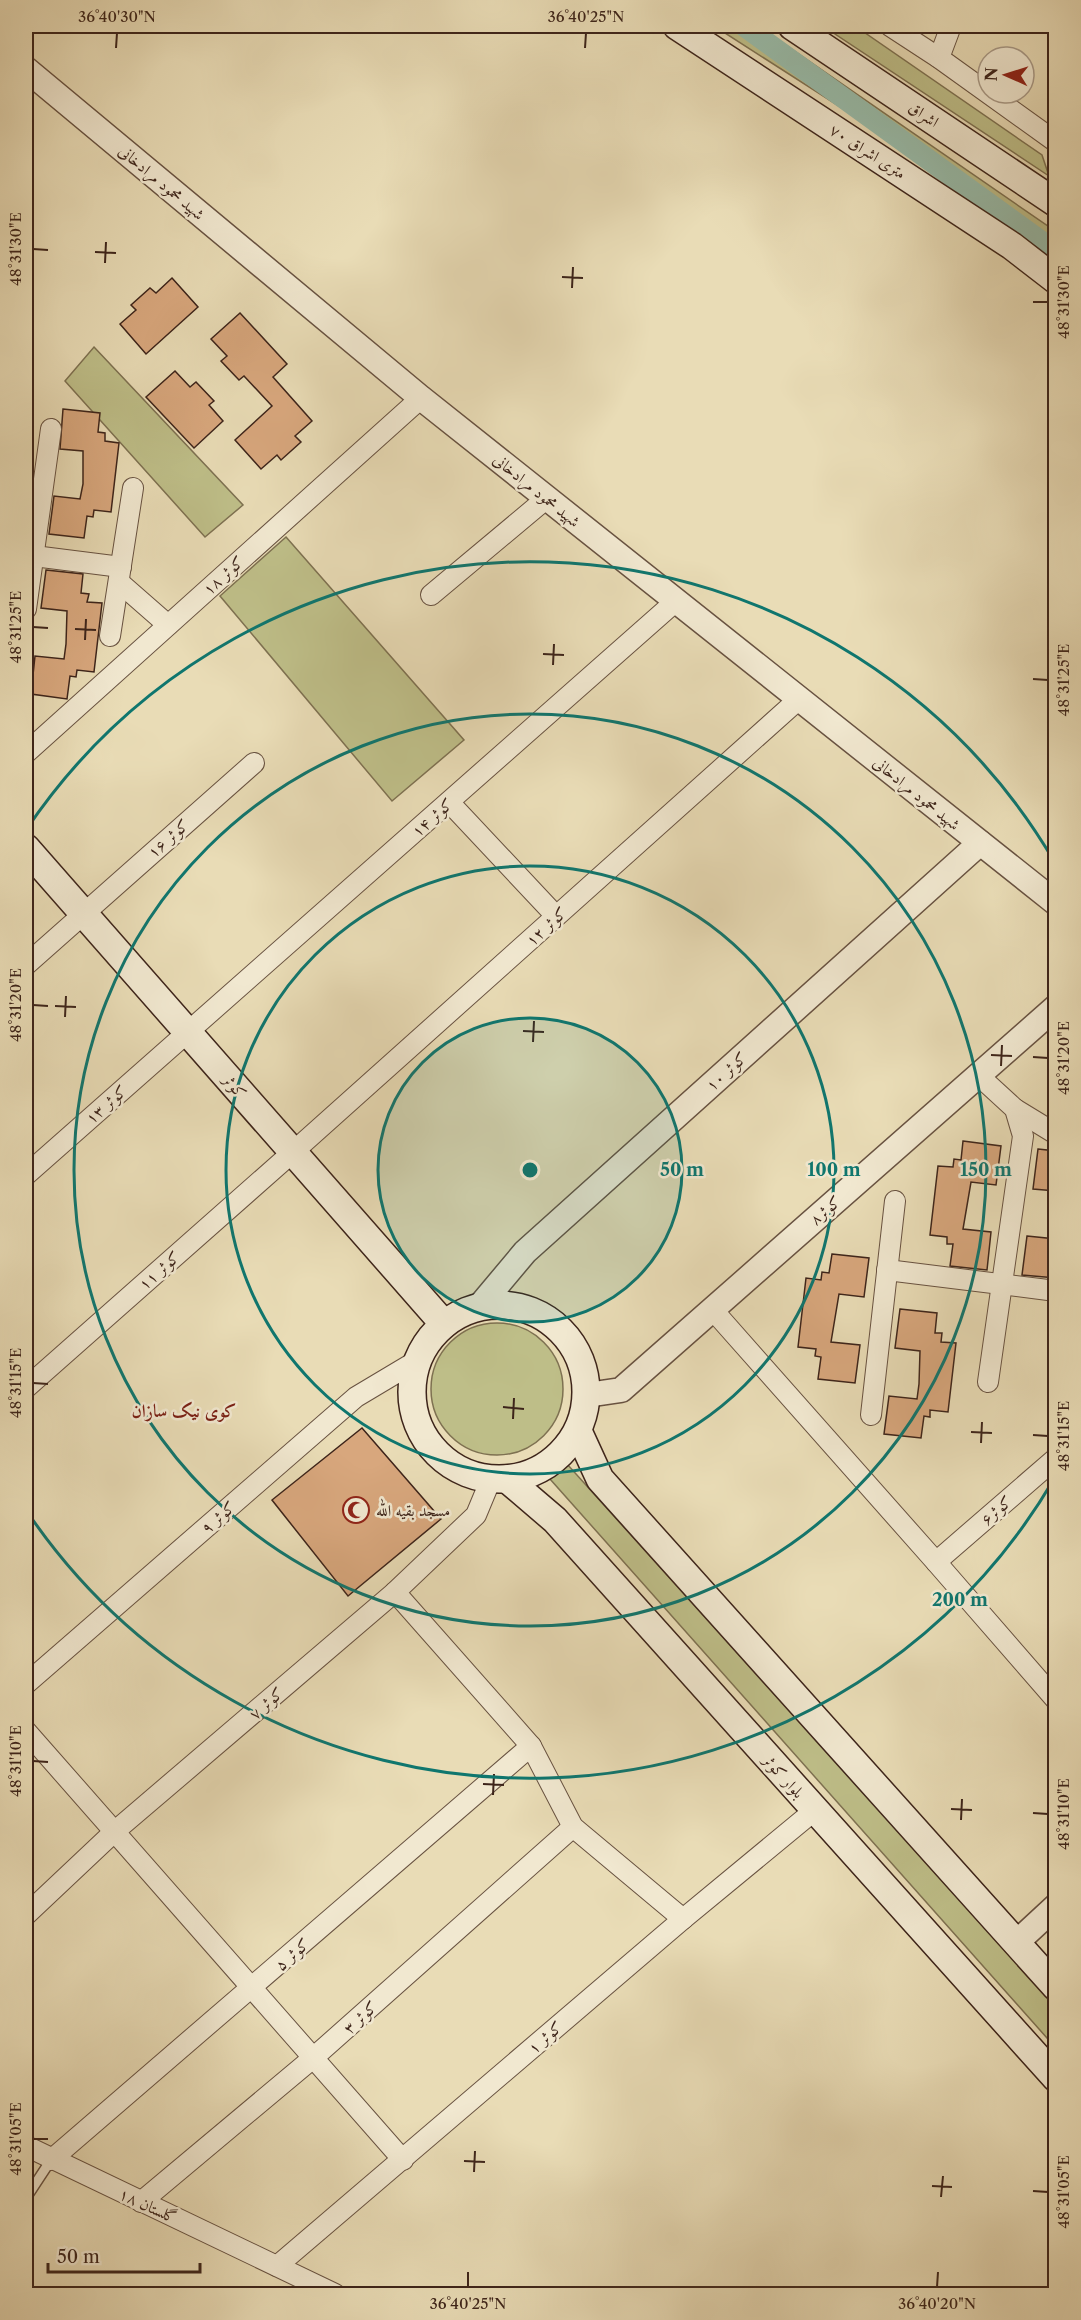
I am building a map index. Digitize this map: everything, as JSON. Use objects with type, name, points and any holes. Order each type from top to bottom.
[{"type":"main road","name":"۷۰ متری اشراق","points":[[677,26],[1012,246],[1056,280]]},
{"type":"main road","name":"اشراق","points":[[792,26],[1056,203]]},
{"type":"main road","name":"کوثر","points":[[26,848],[444,1324]]},
{"type":"main road","points":[[502,1304],[525,1308],[545,1318],[563,1332],[576,1350],[585,1372],[587,1395],[578,1431],[565,1450],[549,1465],[529,1475],[499,1479],[469,1474],[449,1464],[432,1448],[420,1428],[413,1406],[413,1382],[418,1360],[429,1341],[444,1324],[460,1314],[480,1307],[502,1304]]},
{"type":"main road","points":[[578,1431],[600,1479],[1056,1988]]},
{"type":"main road","name":"بلوار کوثر","points":[[499,1479],[555,1520],[1056,2078]]},
{"type":"street","points":[[890,26],[939,58],[1056,142]]},
{"type":"street","points":[[934,26],[939,58]]},
{"type":"street","points":[[939,58],[951,26]]},
{"type":"street","name":"شهید محمود مرادخانی","points":[[26,69],[421,398],[1056,903]]},
{"type":"street","name":"کوثر ۱۸","points":[[26,753],[421,398]]},
{"type":"street","points":[[26,609],[29,556],[51,429]]},
{"type":"street","points":[[110,636],[133,488]]},
{"type":"street","points":[[431,596],[547,498]]},
{"type":"street","points":[[29,556],[120,575],[168,625]]},
{"type":"street","name":"کوثر ۱۴","points":[[187,1032],[676,601]]},
{"type":"street","name":"کوثر ۱۲","points":[[293,1152],[799,699]]},
{"type":"street","name":"کوثر ۱۶","points":[[26,965],[254,763]]},
{"type":"street","points":[[448,802],[556,916]]},
{"type":"street","name":"کوثر ۱۰","points":[[480,1307],[525,1252],[980,843]]},
{"type":"street","name":"کوثر۸","points":[[587,1395],[621,1390],[1056,1007]]},
{"type":"street","name":"کوثر ۱۳","points":[[26,1175],[187,1032]]},
{"type":"street","points":[[978,1075],[1015,1109],[1056,1134]]},
{"type":"street","points":[[988,1382],[1023,1136],[1015,1109]]},
{"type":"street","name":"کوثر ۱۱","points":[[26,1388],[293,1152]]},
{"type":"street","points":[[871,1415],[895,1201]]},
{"type":"street","points":[[887,1270],[1056,1291]]},
{"type":"street","points":[[712,1309],[1053,1692]]},
{"type":"street","name":"کوثر ۹","points":[[26,1684],[356,1397],[418,1360]]},
{"type":"street","name":"کوثر۶","points":[[936,1562],[1056,1458]]},
{"type":"street","name":"کوثر ۷","points":[[26,1915],[114,1832],[395,1592],[476,1515],[499,1479]]},
{"type":"street","points":[[395,1592],[531,1746],[573,1827],[683,1919]]},
{"type":"street","points":[[26,1731],[403,2160]]},
{"type":"street","name":"کوثر ۵","points":[[51,2160],[531,1746]]},
{"type":"street","name":"کوثر ۱","points":[[277,2266],[814,1810]]},
{"type":"street","name":"کوثر ۳","points":[[141,2202],[313,2058],[573,1827]]},
{"type":"street","points":[[1016,1943],[1056,1906]]},
{"type":"street","name":"گلستان ۱۸","points":[[26,2146],[335,2295]]},
{"type":"lane","points":[[26,2198],[51,2160]]},
{"type":"green space","points":[[714,26],[758,26],[1055,231],[1055,264],[1030,242],[842,108]]},
{"type":"green space","points":[[823,26],[855,26],[1042,155],[1049,176]]},
{"type":"green space","points":[[94,347],[243,505],[205,537],[65,381]]},
{"type":"green space","points":[[286,537],[464,740],[392,801],[220,596]]},
{"type":"green space","points":[[497,1323],[522,1328],[543,1343],[558,1364],[563,1389],[558,1414],[543,1435],[522,1450],[497,1455],[472,1450],[451,1435],[436,1414],[431,1389],[436,1364],[451,1343],[472,1328]]},
{"type":"green space","points":[[567,1464],[1055,2005],[1055,2047],[550,1479]]},
{"type":"building","points":[[172,278],[198,307],[146,354],[120,324],[136,310],[131,305],[150,288],[156,293]]},
{"type":"building","points":[[240,313],[287,364],[273,377],[312,421],[295,436],[301,442],[281,460],[277,455],[261,469],[235,440],[272,406],[244,376],[239,380],[221,361],[227,356],[211,339]]},
{"type":"building","points":[[175,371],[190,387],[196,382],[214,401],[209,405],[223,421],[194,448],[146,397]]},
{"type":"building","points":[[63,409],[100,413],[98,432],[105,433],[105,441],[119,443],[111,512],[94,510],[93,517],[87,516],[84,538],[49,534],[54,496],[80,499],[83,484],[83,451],[60,449]]},
{"type":"building","points":[[46,570],[83,574],[81,593],[89,594],[87,602],[102,603],[94,672],[77,670],[76,677],[70,676],[67,699],[31,694],[35,656],[64,659],[66,644],[67,611],[41,608]]},
{"type":"building","points":[[963,1141],[1001,1146],[996,1185],[971,1182],[963,1229],[991,1232],[987,1270],[950,1266],[953,1244],[947,1244],[947,1237],[930,1235],[938,1166],[953,1167],[954,1159],[961,1160]]},
{"type":"building","points":[[1038,1149],[1056,1151],[1056,1191],[1033,1189]]},
{"type":"building","points":[[1027,1236],[1056,1239],[1056,1278],[1022,1275]]},
{"type":"building","points":[[832,1254],[869,1258],[864,1297],[839,1294],[831,1342],[860,1345],[855,1383],[818,1379],[821,1357],[815,1356],[816,1349],[798,1347],[806,1278],[821,1280],[822,1272],[829,1273]]},
{"type":"building","points":[[900,1309],[937,1313],[935,1333],[942,1333],[941,1342],[956,1343],[948,1412],[930,1410],[930,1417],[924,1416],[921,1438],[884,1434],[889,1396],[917,1399],[919,1384],[920,1351],[895,1348]]},
{"type":"building","name":"مسجد بقیه الله","points":[[362,1428],[441,1519],[348,1596],[272,1500]]},
{"type":"waterway","points":[[744,26],[1056,252]]},
{"type":"place","name":"مسجد بقیه الله","points":[[356,1510]]},
{"type":"district","name":"کوی نیک سازان","points":[[184,1411]]}]
